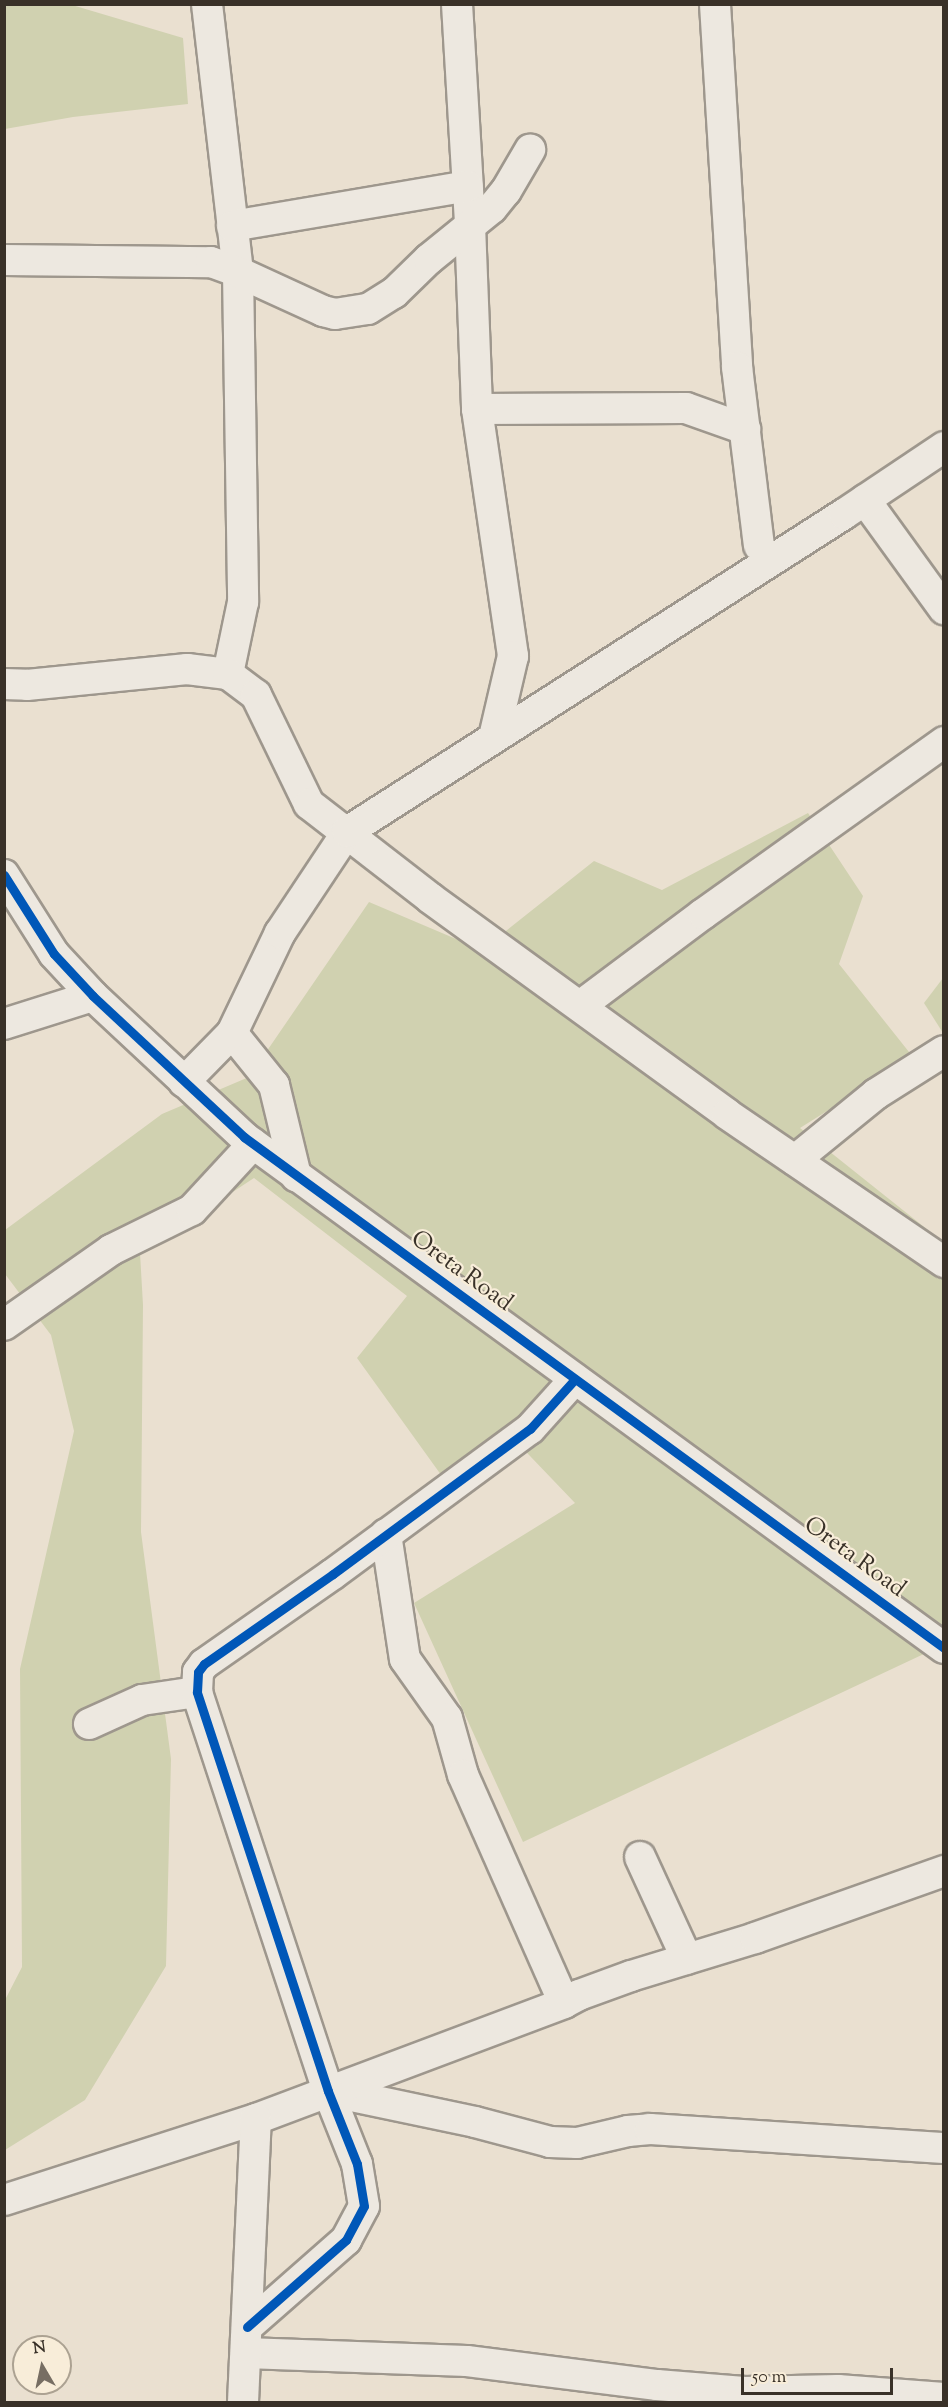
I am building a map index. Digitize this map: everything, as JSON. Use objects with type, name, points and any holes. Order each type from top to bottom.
[{"type":"street","points":[[207,4],[238,272],[243,602],[228,674]]},
{"type":"street","points":[[457,4],[470,225],[477,409],[513,656],[495,737]]},
{"type":"street","points":[[715,4],[737,367],[759,546]]},
{"type":"street","points":[[4,260],[211,262],[323,311],[335,314],[368,309],[394,293],[429,259],[492,208],[506,191],[530,150]]},
{"type":"street","points":[[232,226],[468,186]]},
{"type":"street","points":[[477,409],[686,408],[745,429]]},
{"type":"street","points":[[184,1082],[232,1033],[280,933],[346,832],[944,447]]},
{"type":"street","points":[[865,500],[944,609]]},
{"type":"street","points":[[4,684],[27,684],[187,669],[228,674],[256,695],[309,804],[430,898],[795,1160],[944,1262]]},
{"type":"street","points":[[580,1006],[702,914],[944,742]]},
{"type":"street","name":"Oreta Road","points":[[4,875],[54,954],[93,996],[253,1144],[943,1648]]},
{"type":"street","points":[[4,1024],[93,996]]},
{"type":"street","points":[[232,1033],[274,1085],[296,1176]]},
{"type":"street","points":[[795,1160],[876,1094],[944,1051]]},
{"type":"street","points":[[4,1325],[111,1250],[192,1209],[253,1144]]},
{"type":"street","points":[[246,2340],[346,2240],[364,2206],[357,2164],[328,2091],[196,1692],[198,1672],[204,1664],[530,1429],[575,1379]]},
{"type":"street","points":[[387,1534],[405,1659],[447,1718],[463,1775],[564,2003]]},
{"type":"street","points":[[89,1724],[142,1700],[196,1692]]},
{"type":"street","points":[[640,1857],[687,1959]]},
{"type":"street","points":[[4,2200],[256,2119],[631,1976],[944,1871]]},
{"type":"street","points":[[328,2091],[475,2122],[550,2142],[577,2143],[650,2129],[944,2148]]},
{"type":"street","points":[[243,2403],[256,2119]]},
{"type":"street","points":[[246,2340],[467,2361],[716,2396],[745,2392],[838,2390],[944,2398]]},
{"type":"green space","points":[[5,4],[72,5],[183,38],[188,104],[73,117],[5,129]]},
{"type":"green space","points":[[808,813],[863,896],[839,964],[913,1057],[800,1128],[943,1242],[943,1645],[523,1842],[414,1603],[575,1503],[506,1431],[444,1479],[357,1358],[407,1296],[254,1178],[140,1253],[143,1305],[141,1532],[171,1759],[166,1966],[85,2100],[5,2150],[5,2000],[22,1967],[20,1669],[74,1431],[51,1335],[5,1274],[5,1230],[162,1114],[249,1077],[369,902],[482,950],[594,861],[662,890]]},
{"type":"green space","points":[[943,978],[943,1033],[924,1003]]},
{"type":"cycle path","points":[[4,875],[54,954],[93,996],[244,1137],[944,1648]]},
{"type":"cycle path","points":[[247,2327],[346,2240],[364,2206],[357,2164],[328,2091],[197,1692],[198,1672],[204,1664],[333,1574],[530,1429],[575,1379]]}]
